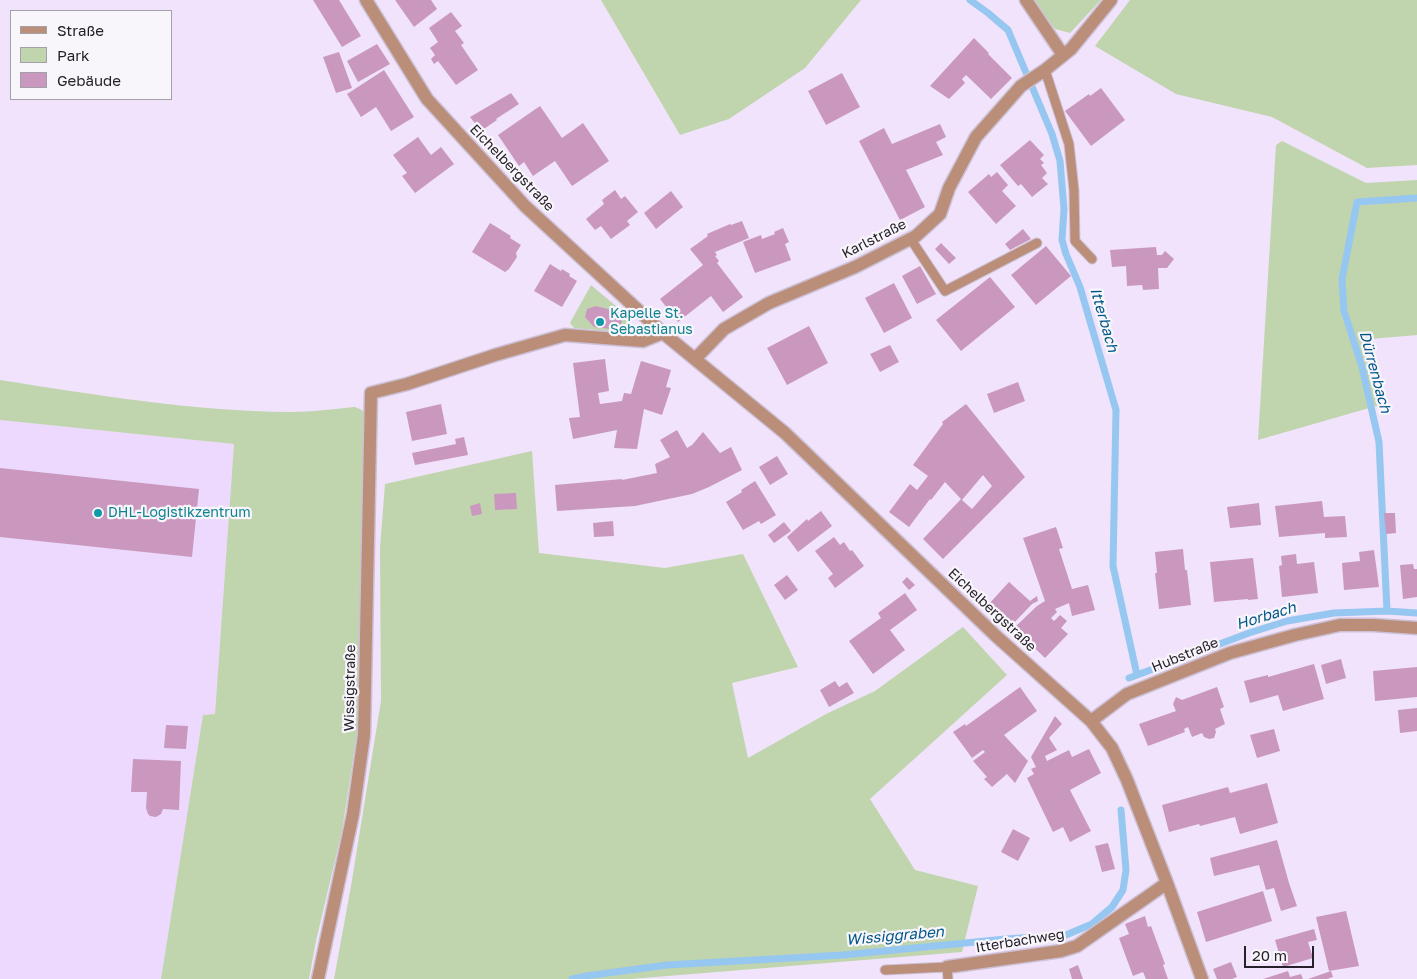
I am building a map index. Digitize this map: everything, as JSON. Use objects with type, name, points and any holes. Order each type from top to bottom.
[{"type":"street","name":"Eichelbergstraße","points":[[366,0],[427,99],[525,206],[663,333],[785,433],[996,636],[1091,721],[1112,748],[1127,780],[1168,883],[1202,979]]},
{"type":"street","points":[[1026,0],[1064,55]]},
{"type":"street","name":"Karlstraße","points":[[695,359],[724,329],[761,308],[855,267],[916,236],[940,214],[949,188],[976,137],[1021,86],[1071,49],[1111,0]]},
{"type":"street","name":"Wissigstraße","points":[[318,979],[353,814],[364,734],[371,393],[407,384],[495,355],[565,335],[643,341],[663,333]]},
{"type":"street","name":"Hubstraße","points":[[1091,721],[1127,694],[1230,653],[1340,625],[1417,628]]},
{"type":"street","name":"Itterbachweg","points":[[948,973],[1060,952],[1077,946],[1168,883]]},
{"type":"lane","points":[[1045,70],[1069,144],[1074,190],[1076,241],[1092,259]]},
{"type":"lane","points":[[910,238],[945,291],[1037,243]]},
{"type":"lane","name":"Itterbachweg","points":[[884,970],[948,973]]},
{"type":"shaded area","points":[[0,420],[234,444],[215,714],[203,715],[161,979],[0,979]]},
{"type":"green space","points":[[601,0],[861,0],[805,68],[729,119],[680,135]]},
{"type":"green space","points":[[1033,0],[1101,0],[1070,33],[1055,29]]},
{"type":"green space","points":[[1130,0],[1417,0],[1417,165],[1367,168],[1272,117],[1176,94],[1095,46]]},
{"type":"green space","points":[[1282,141],[1366,183],[1417,180],[1417,335],[1370,339],[1383,404],[1258,440],[1276,145]]},
{"type":"green space","points":[[591,285],[629,317],[631,324],[629,329],[621,332],[574,328],[570,323]]},
{"type":"green space","points":[[0,380],[144,401],[217,409],[290,412],[355,407],[362,410],[367,419],[358,727],[342,831],[309,979],[161,979],[203,715],[215,714],[234,444],[0,420]]},
{"type":"green space","points":[[532,451],[539,553],[665,568],[743,554],[798,667],[732,683],[748,758],[826,714],[875,691],[963,627],[1007,675],[870,799],[915,870],[978,886],[962,952],[631,979],[334,979],[381,701],[380,548],[385,484]]},
{"type":"building","points":[[313,0],[339,0],[361,36],[342,47]]},
{"type":"building","points":[[395,0],[431,0],[437,9],[414,27]]},
{"type":"building","points":[[451,12],[462,26],[455,31],[464,43],[461,45],[478,70],[456,85],[438,61],[434,64],[431,59],[435,55],[430,48],[438,42],[429,28]]},
{"type":"building","points":[[974,38],[1012,78],[991,99],[966,75],[962,79],[965,83],[949,99],[930,86]]},
{"type":"building","points":[[377,44],[390,64],[358,82],[347,61]]},
{"type":"building","points":[[339,52],[352,88],[336,93],[323,57]]},
{"type":"building","points":[[384,70],[414,117],[391,131],[376,107],[361,117],[347,94]]},
{"type":"building","points":[[842,73],[860,107],[826,125],[808,91]]},
{"type":"building","points":[[1101,88],[1125,120],[1091,146],[1065,111]]},
{"type":"building","points":[[511,93],[519,104],[481,131],[470,117]]},
{"type":"building","points":[[540,106],[562,138],[583,123],[609,161],[572,186],[555,161],[533,176],[524,162],[519,166],[498,135]]},
{"type":"building","points":[[940,124],[946,137],[936,142],[943,155],[906,170],[925,207],[900,220],[859,141],[884,128],[892,144]]},
{"type":"building","points":[[418,137],[431,155],[441,147],[454,164],[415,193],[402,176],[407,173],[393,155]]},
{"type":"building","points":[[1030,140],[1044,155],[1040,159],[1044,163],[1041,165],[1047,173],[1042,178],[1048,184],[1032,197],[1021,184],[1018,186],[1000,165]]},
{"type":"building","points":[[997,172],[1008,185],[1002,191],[1016,206],[996,224],[968,192],[989,174],[991,177]]},
{"type":"building","points":[[615,190],[621,199],[625,196],[638,212],[627,221],[630,225],[611,239],[601,226],[595,230],[586,219],[604,204],[602,200]]},
{"type":"building","points":[[671,191],[683,207],[656,229],[644,213]]},
{"type":"building","points":[[742,221],[749,238],[715,252],[717,255],[715,256],[719,261],[717,263],[743,297],[723,312],[711,296],[678,322],[660,299],[703,265],[690,249],[708,236],[707,234]]},
{"type":"building","points":[[490,223],[511,236],[510,238],[521,245],[516,253],[517,257],[505,272],[472,252]]},
{"type":"building","points":[[783,228],[789,242],[785,244],[791,260],[755,273],[743,242],[761,235],[762,239],[775,234],[774,232]]},
{"type":"building","points":[[1023,229],[1031,239],[1010,250],[1005,244]]},
{"type":"building","points":[[941,243],[956,258],[949,264],[935,249]]},
{"type":"building","points":[[1046,246],[1071,276],[1036,305],[1011,275]]},
{"type":"building","points":[[1156,247],[1157,255],[1162,255],[1165,251],[1174,259],[1167,268],[1158,268],[1159,289],[1143,290],[1142,285],[1127,286],[1126,266],[1112,267],[1110,250]]},
{"type":"building","points":[[550,264],[570,274],[569,276],[577,281],[562,307],[534,291]]},
{"type":"building","points":[[920,266],[936,294],[917,304],[902,276]]},
{"type":"building","points":[[990,277],[1015,307],[961,351],[936,320]]},
{"type":"building","points":[[894,283],[912,318],[884,333],[865,298]]},
{"type":"building","name":"Kapelle St. Sebastianus","points":[[596,306],[623,313],[620,330],[594,327],[585,317],[587,309]]},
{"type":"building","points":[[809,326],[828,363],[787,385],[767,348]]},
{"type":"building","points":[[890,345],[899,362],[880,372],[870,354]]},
{"type":"building","points":[[605,359],[609,391],[598,393],[600,404],[622,401],[624,393],[631,394],[641,361],[671,370],[666,387],[671,388],[662,415],[644,409],[637,449],[614,448],[617,430],[573,439],[569,418],[580,417],[573,363]]},
{"type":"building","points":[[1018,382],[1025,401],[994,413],[987,394]]},
{"type":"building","points":[[441,404],[447,434],[412,441],[406,412]]},
{"type":"building","points":[[966,404],[1025,477],[943,559],[923,539],[961,499],[945,482],[909,527],[889,512],[910,484],[917,490],[928,476],[913,465],[943,424],[942,422]],"holes":[[[983,475],[992,486],[972,509],[962,500]]]},
{"type":"building","points":[[677,430],[687,448],[703,432],[720,453],[731,447],[742,470],[692,494],[635,506],[557,511],[555,485],[622,480],[657,473],[655,464],[670,457],[660,440]]},
{"type":"building","points":[[464,437],[468,455],[415,465],[412,453],[456,444],[455,439]]},
{"type":"building","points":[[777,456],[788,474],[770,485],[759,467]]},
{"type":"building","name":"DHL-Logistikzentrum","points":[[0,468],[199,489],[192,557],[0,537]]},
{"type":"building","points":[[755,481],[776,515],[761,524],[759,521],[743,530],[726,502]]},
{"type":"building","points":[[516,493],[517,509],[495,510],[494,494]]},
{"type":"building","points":[[1322,501],[1324,517],[1345,516],[1347,537],[1325,538],[1325,533],[1279,537],[1275,506]]},
{"type":"building","points":[[480,503],[482,514],[472,516],[470,506]]},
{"type":"building","points":[[1259,503],[1261,525],[1230,528],[1227,507]]},
{"type":"building","points":[[821,511],[832,526],[798,552],[787,537],[807,519],[808,521]]},
{"type":"building","points":[[1384,513],[1395,513],[1396,533],[1386,534]]},
{"type":"building","points":[[613,521],[614,536],[594,537],[593,523]]},
{"type":"building","points":[[784,522],[791,531],[774,543],[768,535]]},
{"type":"building","points":[[1056,527],[1063,548],[1059,549],[1072,589],[1088,585],[1095,610],[1072,616],[1069,603],[1055,609],[1057,612],[1051,618],[1054,621],[1060,615],[1067,621],[1061,628],[1068,634],[1045,658],[1014,628],[1045,601],[1023,538]]},
{"type":"building","points":[[834,537],[840,545],[844,542],[864,566],[835,588],[828,578],[833,574],[815,551]]},
{"type":"building","points":[[1183,549],[1191,605],[1159,609],[1155,552]]},
{"type":"building","points":[[1374,550],[1379,587],[1344,590],[1342,563],[1360,561],[1359,552]]},
{"type":"building","points":[[1296,554],[1297,564],[1314,562],[1318,593],[1282,597],[1279,566],[1282,565],[1281,556]]},
{"type":"building","points":[[1253,558],[1258,599],[1214,602],[1210,562]]},
{"type":"building","points":[[1413,564],[1414,569],[1417,569],[1417,597],[1403,599],[1400,565]]},
{"type":"building","points":[[787,575],[798,590],[785,600],[774,585]]},
{"type":"building","points":[[907,577],[915,585],[909,590],[902,582]]},
{"type":"building","points":[[1009,582],[1030,601],[1037,596],[1038,601],[1032,604],[1011,626],[988,605]]},
{"type":"building","points":[[905,593],[917,610],[890,630],[905,650],[873,674],[849,641],[881,618],[878,613]]},
{"type":"building","points":[[1341,659],[1346,678],[1326,684],[1321,665]]},
{"type":"building","points":[[1314,664],[1324,699],[1283,711],[1278,695],[1250,703],[1244,681],[1268,675],[1268,677]]},
{"type":"building","points":[[1417,667],[1417,697],[1375,701],[1373,671]]},
{"type":"building","points":[[835,681],[839,687],[847,682],[854,693],[829,707],[820,690]]},
{"type":"building","points":[[1020,687],[1037,711],[1004,735],[1028,761],[1015,783],[1007,774],[992,787],[984,779],[987,777],[973,761],[985,752],[983,750],[972,758],[953,732],[965,724],[966,726]]},
{"type":"building","points":[[1217,687],[1224,707],[1220,709],[1225,724],[1215,729],[1214,738],[1204,737],[1202,733],[1192,737],[1188,727],[1184,729],[1185,732],[1148,746],[1139,724],[1176,711],[1173,704],[1176,697],[1182,700]]},
{"type":"building","points":[[1417,708],[1417,731],[1400,733],[1398,710]]},
{"type":"building","points":[[1055,716],[1062,724],[1049,738],[1057,750],[1045,756],[1047,761],[1069,750],[1072,757],[1089,749],[1101,773],[1070,790],[1091,831],[1070,842],[1063,827],[1053,832],[1027,778],[1034,774],[1031,769],[1036,767],[1031,757]]},
{"type":"building","points":[[166,725],[188,726],[186,749],[164,748]]},
{"type":"building","points":[[1274,729],[1280,751],[1257,758],[1250,735]]},
{"type":"building","points":[[133,759],[181,761],[179,810],[163,809],[161,814],[156,817],[148,814],[146,808],[147,792],[131,792]]},
{"type":"building","points":[[1267,783],[1278,823],[1240,834],[1235,817],[1169,832],[1162,805],[1228,787],[1230,793]]},
{"type":"building","points":[[1013,829],[1030,838],[1018,861],[1001,852]]},
{"type":"building","points":[[1277,840],[1297,906],[1281,911],[1274,888],[1266,890],[1259,865],[1214,876],[1210,858]]},
{"type":"building","points":[[1108,843],[1115,869],[1102,872],[1095,846]]},
{"type":"building","points":[[1263,891],[1272,921],[1206,942],[1197,912]]},
{"type":"building","points":[[1346,911],[1359,966],[1329,971],[1316,917]]},
{"type":"building","points":[[1145,916],[1148,927],[1151,926],[1165,964],[1163,965],[1168,979],[1146,979],[1143,972],[1133,976],[1119,938],[1129,934],[1125,924]]},
{"type":"building","points":[[1314,929],[1317,940],[1308,942],[1313,958],[1283,967],[1275,940]]},
{"type":"building","points":[[1231,962],[1237,977],[1217,979],[1213,969]]},
{"type":"building","points":[[1078,965],[1083,979],[1072,979],[1069,969]]},
{"type":"building","points":[[1288,971],[1290,977],[1301,974],[1303,979],[1263,979]]},
{"type":"building","points":[[1331,971],[1333,977],[1327,979],[1308,979]]},
{"type":"waterway","name":"Itterbach","points":[[970,0],[1008,30],[1052,134],[1060,161],[1064,209],[1062,240],[1080,287],[1116,410],[1113,566],[1137,675]]},
{"type":"waterway","name":"Dürrenbach","points":[[1387,611],[1379,442],[1362,367],[1344,311],[1342,279],[1357,202],[1417,198]]},
{"type":"waterway","name":"Horbach","points":[[1129,678],[1249,633],[1287,621],[1334,613],[1387,611],[1417,613]]},
{"type":"waterway","name":"Wissiggraben","points":[[572,979],[667,965],[843,955],[1066,935],[1092,924],[1112,907],[1123,890],[1126,870],[1121,810]]},
{"type":"place","name":"Kapelle St. Sebastianus","points":[[600,322]]},
{"type":"place","name":"DHL-Logistikzentrum","points":[[98,513]]}]
